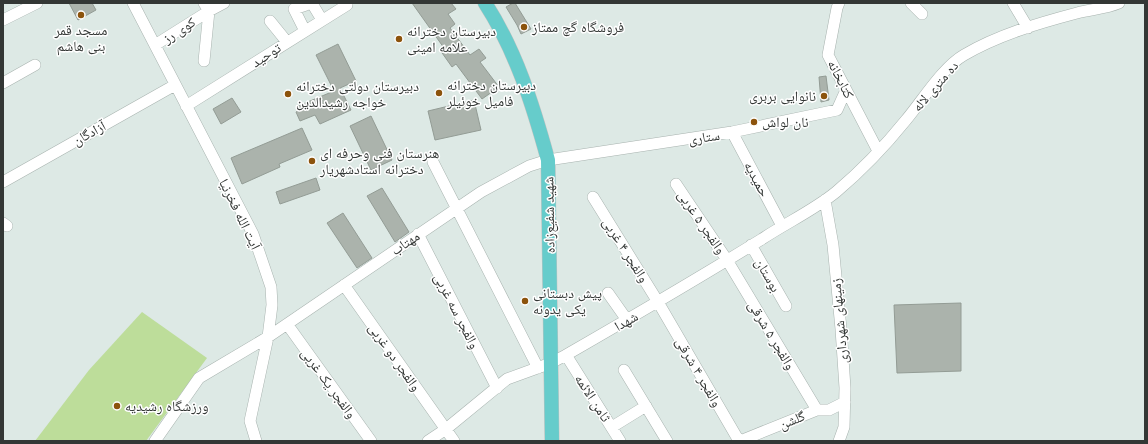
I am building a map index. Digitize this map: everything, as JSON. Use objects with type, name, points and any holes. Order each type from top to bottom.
[{"type":"main road","name":"شهید شفیع‌زاده","points":[[485,3],[515,59],[537,119],[548,160],[544,366],[552,441]]},
{"type":"street","name":"آیت الله فخرنیا","points":[[133,3],[253,234],[271,287],[272,305],[268,337],[250,421],[256,441]]},
{"type":"street","name":"کوی رز","points":[[155,45],[206,7],[224,3]]},
{"type":"street","name":"کتابخانه","points":[[839,3],[828,55],[878,151]]},
{"type":"street","points":[[910,3],[922,14]]},
{"type":"street","points":[[1013,3],[1028,28]]},
{"type":"street","name":"ده متری لاله","points":[[825,200],[837,191],[878,151],[905,122],[947,69],[962,56],[982,46],[1050,20],[1079,7],[1098,10],[1119,3]]},
{"type":"street","points":[[3,20],[34,4]]},
{"type":"street","name":"توحید","points":[[186,106],[347,4]]},
{"type":"street","points":[[305,31],[294,9],[310,5],[322,20]]},
{"type":"street","points":[[204,61],[206,7]]},
{"type":"street","points":[[270,21],[287,42]]},
{"type":"street","points":[[3,84],[35,65]]},
{"type":"street","name":"آزادگان","points":[[3,182],[175,85]]},
{"type":"street","name":"ستاری","points":[[548,160],[732,132],[838,110],[846,90]]},
{"type":"street","name":"حمیدیه","points":[[732,132],[782,226]]},
{"type":"street","name":"مهتاب","points":[[155,441],[199,378],[268,337],[456,208],[507,177],[529,166],[548,160]]},
{"type":"street","points":[[433,162],[456,208],[544,366]]},
{"type":"street","name":"والفجر ۵ غربی","points":[[676,184],[727,260]]},
{"type":"street","name":"والفجر ۴ غربی","points":[[593,197],[658,302]]},
{"type":"street","name":"شهدا","points":[[428,441],[446,429],[507,379],[544,366],[566,355],[658,302],[825,200]]},
{"type":"street","name":"زمینهای شهرداری","points":[[825,200],[833,245],[841,328],[845,402],[844,427],[839,441]]},
{"type":"street","name":"والفجر سه غربی","points":[[418,234],[497,388]]},
{"type":"street","name":"بوستان","points":[[751,245],[786,306]]},
{"type":"street","name":"والفجر ۵ شرقی","points":[[727,260],[817,410]]},
{"type":"street","name":"والفجر دو غربی","points":[[344,285],[454,441]]},
{"type":"street","points":[[608,293],[627,320]]},
{"type":"street","name":"والفجر ۴ شرقی","points":[[658,302],[740,441]]},
{"type":"street","name":"والفجر یک غربی","points":[[286,324],[371,441]]},
{"type":"street","name":"ثامن الائمه","points":[[566,355],[620,441]]},
{"type":"street","points":[[624,370],[667,441]]},
{"type":"street","name":"گلشن","points":[[740,441],[817,410],[829,410],[845,402]]},
{"type":"street","points":[[612,427],[646,406]]},
{"type":"green space","name":"ورزشگاه رشیدیه","points":[[142,312],[207,358],[146,441],[35,441],[89,370]]},
{"type":"building","name":"مسجد قمر بنی هاشم","points":[[69,3],[92,3],[96,10],[78,20]]},
{"type":"building","points":[[412,3],[451,3],[456,9],[448,14],[455,24],[450,28],[470,55],[479,49],[486,58],[480,62],[499,87],[482,99],[456,64],[452,67],[440,50],[444,48]]},
{"type":"building","points":[[515,3],[531,29],[521,34],[506,7]]},
{"type":"building","points":[[338,44],[356,81],[340,88],[351,110],[320,124],[315,115],[300,121],[296,112],[300,110],[298,106],[334,91],[316,55]]},
{"type":"building","points":[[826,76],[829,100],[821,102],[819,77]]},
{"type":"building","points":[[232,98],[241,112],[221,124],[213,109]]},
{"type":"building","points":[[474,100],[481,130],[435,140],[428,111]]},
{"type":"building","points":[[371,116],[392,160],[371,170],[350,126]]},
{"type":"building","points":[[302,128],[312,150],[279,164],[280,167],[242,184],[231,158]]},
{"type":"building","points":[[316,178],[320,190],[280,204],[276,192]]},
{"type":"building","points":[[382,188],[409,232],[395,242],[367,196]]},
{"type":"building","points":[[343,213],[372,258],[357,268],[327,223]]},
{"type":"building","points":[[961,303],[961,371],[897,373],[894,305]]},
{"type":"place","name":"مسجد قمر بنی هاشم","points":[[81,15]]},
{"type":"place","name":"فروشگاه گچ ممتاز","points":[[524,27]]},
{"type":"place","name":"دبیرستان دخترانه علامه امینی","points":[[399,39]]},
{"type":"place","name":"دبیرستان دخترانه فامیل خوئیلر","points":[[439,93]]},
{"type":"place","name":"دبیرستان دولتی دخترانه خواجه رشیدالدین","points":[[288,94]]},
{"type":"place","name":"نانوایی بربری","points":[[824,96]]},
{"type":"place","name":"نان لواش","points":[[754,122]]},
{"type":"place","name":"هنرستان فنی وحرفه ای دخترانه استادشهریار","points":[[312,161]]},
{"type":"place","name":"پیش دبستانی یکی یدونه","points":[[525,301]]},
{"type":"place","name":"ورزشگاه رشیدیه","points":[[117,406]]}]
